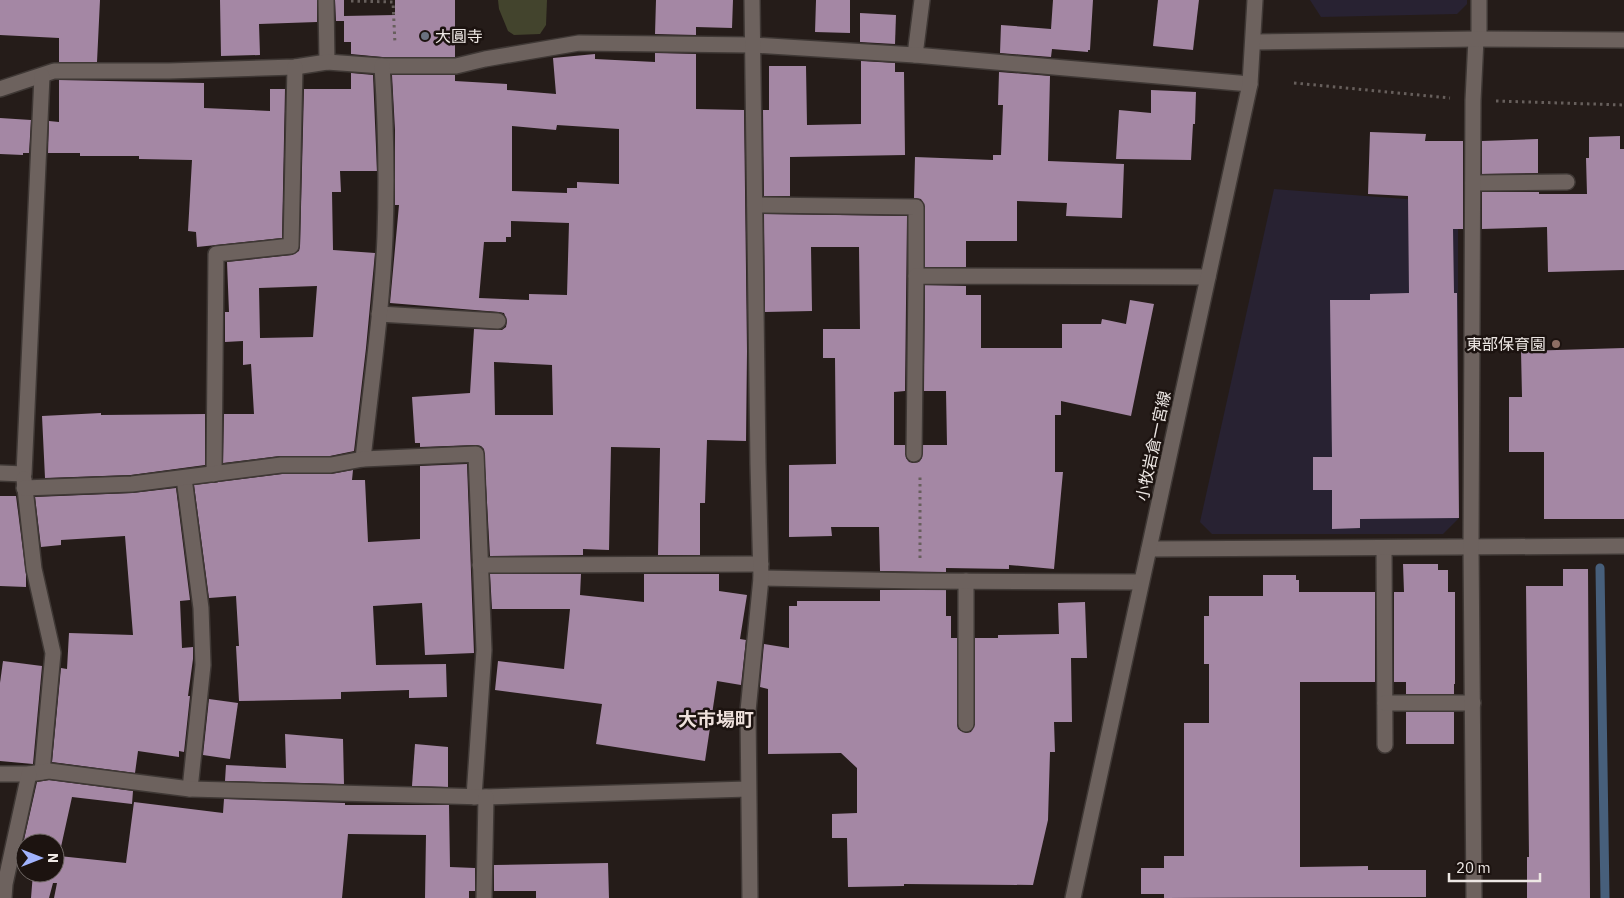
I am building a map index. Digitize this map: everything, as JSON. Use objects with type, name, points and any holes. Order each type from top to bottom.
[{"type":"street","points":[[326,0],[326,62]]},
{"type":"street","points":[[750,898],[748,711],[761,571],[757,436],[752,0]]},
{"type":"street","points":[[915,55],[922,0]]},
{"type":"street","name":"小牧岩倉一宮線","points":[[1073,898],[1250,84],[1255,0]]},
{"type":"street","points":[[1474,898],[1471,547],[1473,183],[1479,0]]},
{"type":"street","points":[[1254,42],[1477,39],[1624,40]]},
{"type":"street","points":[[0,90],[54,71],[169,72],[295,67],[326,62],[456,66],[484,59],[579,43],[753,45],[915,55],[1250,84]]},
{"type":"street","points":[[363,459],[385,238],[389,65]]},
{"type":"street","points":[[214,474],[216,254],[291,246],[295,67]]},
{"type":"street","points":[[4,898],[5,884],[35,773],[53,653],[34,569],[24,481],[42,76]]},
{"type":"street","points":[[1473,183],[1567,182]]},
{"type":"street","points":[[755,205],[916,207],[914,454]]},
{"type":"street","points":[[916,276],[1208,277]]},
{"type":"street","points":[[378,314],[498,321]]},
{"type":"street","points":[[0,473],[24,481],[132,484],[280,465],[330,465],[363,459],[476,454],[484,650],[480,797],[484,898]]},
{"type":"street","points":[[184,478],[201,608],[203,665],[190,790]]},
{"type":"street","points":[[1148,549],[1624,546]]},
{"type":"street","points":[[1384,548],[1385,745]]},
{"type":"street","points":[[480,565],[761,571],[920,581],[1142,582]]},
{"type":"street","points":[[966,581],[966,724]]},
{"type":"street","points":[[1385,703],[1473,703]]},
{"type":"street","points":[[0,774],[49,771],[190,790],[480,797],[748,789]]},
{"type":"path","points":[[351,1],[393,2],[389,65]]},
{"type":"path","points":[[914,454],[920,463],[920,581]]},
{"type":"shaded area","points":[[1310,0],[1467,0],[1467,4],[1457,14],[1321,17]]},
{"type":"shaded area","points":[[1274,189],[1458,203],[1458,519],[1443,534],[1212,534],[1200,522]]},
{"type":"green space","points":[[498,0],[547,0],[546,25],[540,34],[514,35],[508,31],[499,9]]},
{"type":"building","points":[[0,0],[100,0],[97,62],[59,62],[59,38],[0,35]]},
{"type":"building","points":[[220,0],[317,0],[317,22],[259,24],[260,55],[221,56]]},
{"type":"building","points":[[335,0],[344,0],[344,16],[395,15],[395,0],[455,0],[455,57],[382,57],[351,54],[351,42],[344,42],[344,21],[336,21]]},
{"type":"building","points":[[656,0],[733,0],[732,28],[696,27],[696,35],[655,34]]},
{"type":"building","points":[[816,0],[850,0],[850,33],[815,32]]},
{"type":"building","points":[[1053,0],[1093,0],[1090,50],[1088,52],[1052,49],[1051,57],[1000,53],[1001,25],[1051,29]]},
{"type":"building","points":[[1158,0],[1199,0],[1193,50],[1153,46]]},
{"type":"building","points":[[860,13],[896,15],[895,44],[860,42]]},
{"type":"building","points":[[655,53],[696,54],[696,109],[744,110],[747,351],[746,441],[707,440],[705,503],[700,503],[700,555],[658,555],[660,448],[611,447],[609,550],[583,549],[583,555],[490,556],[484,449],[476,445],[420,447],[420,443],[415,443],[412,397],[470,393],[474,329],[502,330],[506,327],[507,321],[504,313],[499,312],[390,303],[399,205],[395,205],[395,130],[392,75],[455,75],[455,81],[507,84],[507,90],[556,94],[553,58],[595,54],[595,59],[655,62]],"holes":[[[557,125],[619,129],[619,184],[577,182],[577,188],[567,188],[567,193],[512,191],[512,126],[556,130]],[[511,221],[569,223],[567,295],[529,294],[529,300],[479,298],[484,242],[506,242],[506,237],[511,237]],[[494,362],[552,365],[553,415],[495,415]]]},
{"type":"building","points":[[861,61],[895,63],[895,72],[904,72],[905,155],[790,157],[790,196],[764,196],[763,110],[769,110],[769,66],[806,66],[807,125],[861,124]]},
{"type":"building","points":[[999,72],[1050,76],[1048,161],[1124,164],[1122,218],[1066,216],[1067,203],[1017,201],[1017,241],[966,241],[966,267],[925,267],[925,207],[921,199],[914,198],[915,157],[993,160],[993,155],[1001,155],[1003,105],[998,105]]},
{"type":"building","points":[[351,73],[373,75],[377,171],[340,171],[341,192],[332,192],[333,250],[375,253],[354,451],[330,456],[280,456],[223,463],[224,414],[254,414],[251,364],[243,365],[243,341],[225,342],[225,312],[229,312],[227,262],[292,255],[299,251],[304,89],[351,89]],"holes":[[[317,286],[313,337],[260,338],[259,288]]]},
{"type":"building","points":[[59,80],[204,83],[204,108],[270,111],[270,89],[285,89],[282,238],[197,247],[196,232],[188,231],[192,160],[139,159],[139,156],[80,156],[80,153],[48,153],[49,121],[59,122]]},
{"type":"building","points":[[1151,90],[1196,92],[1191,160],[1116,159],[1119,110],[1151,113]]},
{"type":"building","points":[[0,118],[31,120],[29,153],[23,153],[23,155],[0,154]]},
{"type":"building","points":[[1370,132],[1426,134],[1425,141],[1463,141],[1463,229],[1453,229],[1454,293],[1457,293],[1459,518],[1360,519],[1360,528],[1332,529],[1332,490],[1313,490],[1313,457],[1332,457],[1330,300],[1370,300],[1370,294],[1409,293],[1408,196],[1368,194]]},
{"type":"building","points":[[1620,136],[1620,149],[1624,149],[1624,270],[1548,272],[1547,227],[1482,229],[1482,192],[1587,194],[1586,158],[1589,158],[1589,137]]},
{"type":"building","points":[[1538,139],[1538,173],[1482,174],[1482,141]]},
{"type":"building","points":[[764,214],[907,216],[905,391],[894,392],[894,445],[905,445],[906,458],[909,462],[913,463],[919,462],[922,458],[923,445],[947,445],[946,391],[924,391],[925,285],[966,286],[966,295],[981,295],[981,348],[1062,348],[1062,324],[1101,324],[1102,319],[1126,324],[1130,300],[1154,304],[1131,416],[1061,401],[1061,415],[1055,415],[1055,472],[1063,472],[1054,569],[1009,565],[1009,569],[946,568],[946,572],[880,571],[879,527],[831,527],[832,536],[789,537],[789,465],[836,464],[835,358],[823,358],[823,329],[860,329],[859,247],[811,247],[812,311],[765,312]]},
{"type":"building","points":[[1624,348],[1624,519],[1544,519],[1544,452],[1509,452],[1509,397],[1522,397],[1521,351]]},
{"type":"building","points":[[101,413],[101,415],[205,414],[205,465],[131,475],[45,478],[42,416]]},
{"type":"building","points":[[467,464],[474,653],[425,655],[422,603],[373,606],[376,665],[446,664],[447,697],[409,698],[409,690],[341,692],[341,699],[239,701],[236,646],[239,646],[236,596],[209,598],[194,485],[282,474],[331,474],[353,470],[352,480],[365,480],[368,542],[420,539],[420,466]]},
{"type":"building","points":[[176,488],[190,600],[180,601],[182,648],[193,647],[184,752],[179,751],[179,757],[138,751],[135,773],[52,762],[61,668],[67,669],[69,633],[133,635],[125,536],[61,540],[61,545],[41,547],[35,497],[132,493]]},
{"type":"building","points":[[0,496],[16,496],[26,587],[0,586]]},
{"type":"building","points":[[1403,564],[1438,564],[1438,570],[1448,570],[1448,592],[1455,592],[1454,694],[1406,694],[1406,682],[1394,682],[1394,592],[1404,592]]},
{"type":"building","points":[[1563,569],[1588,569],[1590,898],[1527,898],[1527,857],[1529,857],[1526,586],[1563,586]]},
{"type":"building","points":[[490,574],[581,574],[580,595],[644,602],[644,574],[719,574],[719,591],[747,595],[740,639],[746,640],[741,685],[717,681],[705,761],[596,744],[602,704],[495,690],[498,661],[564,669],[570,609],[492,609]]},
{"type":"building","points":[[1263,575],[1296,575],[1296,580],[1299,580],[1299,592],[1375,592],[1375,682],[1300,682],[1300,867],[1368,866],[1368,870],[1426,870],[1426,897],[1164,898],[1164,894],[1141,894],[1141,868],[1164,868],[1164,856],[1184,856],[1184,723],[1209,723],[1209,664],[1204,664],[1204,616],[1209,616],[1209,596],[1263,596]]},
{"type":"building","points":[[880,590],[946,590],[946,616],[951,616],[951,638],[957,638],[957,724],[958,729],[966,733],[971,732],[975,724],[975,638],[998,638],[998,635],[1059,634],[1058,603],[1085,602],[1087,658],[1071,658],[1072,722],[1054,722],[1055,752],[1050,752],[1048,820],[1033,885],[904,884],[904,886],[848,887],[847,838],[832,838],[832,814],[857,813],[857,768],[841,753],[768,754],[768,689],[760,687],[764,644],[789,648],[789,606],[797,606],[797,601],[880,601]]},
{"type":"building","points":[[3,661],[42,666],[33,764],[0,761],[0,683]]},
{"type":"building","points":[[209,699],[238,703],[230,759],[203,755]]},
{"type":"building","points":[[1406,712],[1454,712],[1454,744],[1406,744]]},
{"type":"building","points":[[285,734],[343,739],[344,784],[225,781],[226,765],[286,768]]},
{"type":"building","points":[[415,744],[448,747],[448,787],[412,786]]},
{"type":"building","points":[[49,780],[133,791],[132,804],[72,797],[64,833],[26,833],[37,782]]},
{"type":"building","points":[[224,799],[345,803],[345,805],[449,805],[450,867],[475,868],[475,891],[469,891],[469,898],[425,898],[426,835],[348,834],[342,898],[54,898],[57,883],[65,883],[65,857],[126,863],[134,802],[223,813]]},
{"type":"building","points":[[608,863],[609,898],[536,898],[536,891],[494,891],[494,865]]},
{"type":"building","points":[[32,883],[53,883],[49,898],[31,898]]},
{"type":"waterway","points":[[1600,568],[1605,898]]},
{"type":"place","name":"大圓寺","points":[[425,36]]},
{"type":"place","name":"東部保育園","points":[[1556,344]]},
{"type":"district","name":"大市場町","points":[[716,719]]}]
